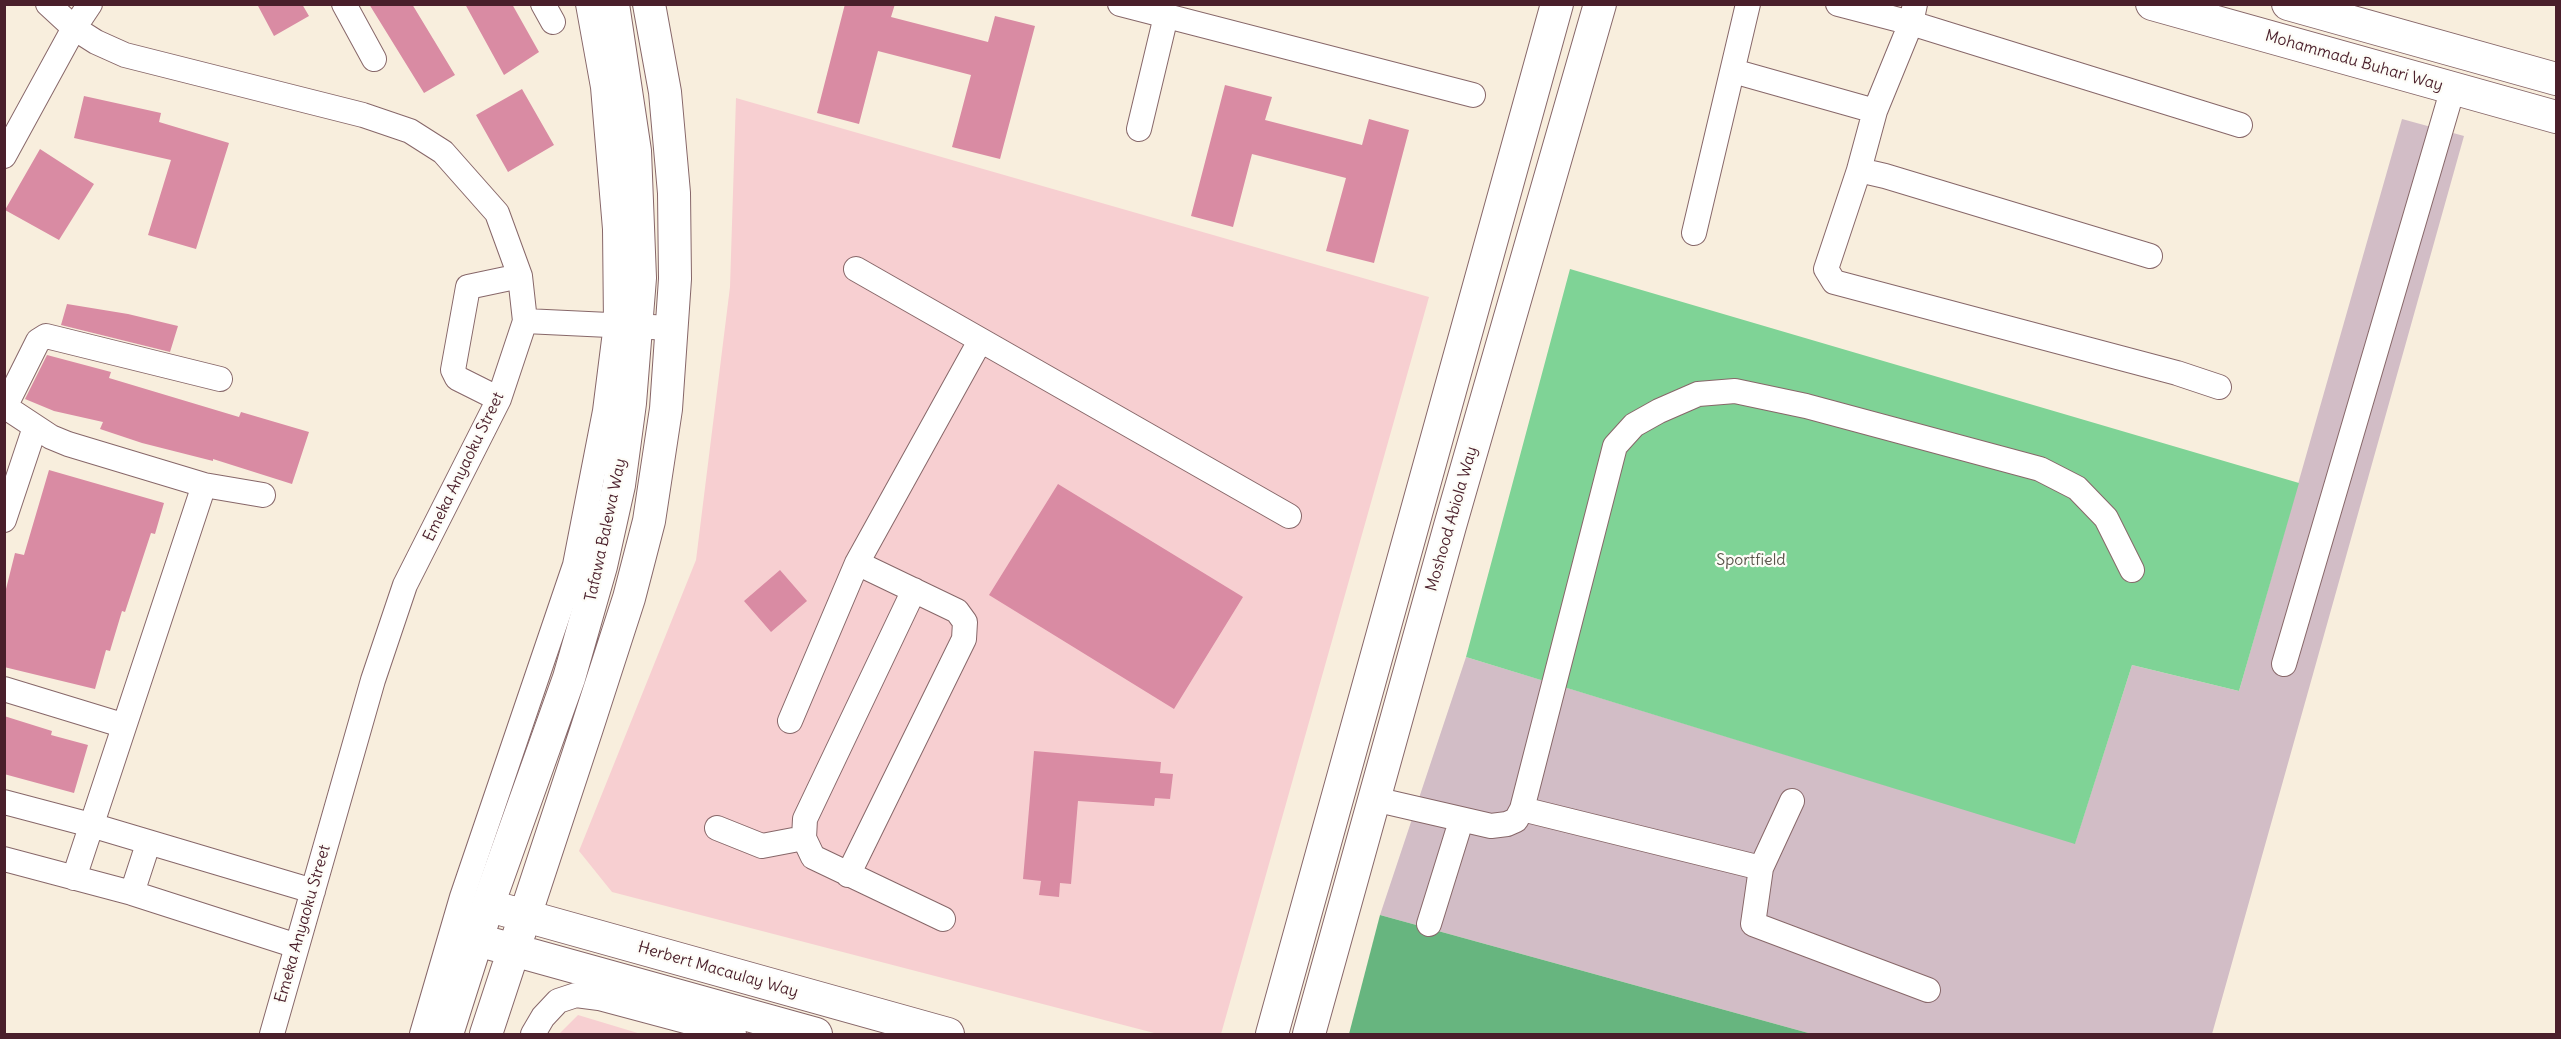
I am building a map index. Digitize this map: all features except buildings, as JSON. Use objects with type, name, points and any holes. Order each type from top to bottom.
[{"type":"main road","name":"Tafawa Balewa Way","points":[[447,1035],[488,905],[569,678],[601,566],[619,485],[627,324],[640,278],[635,151],[613,4]]},
{"type":"main road","points":[[486,1035],[625,609],[649,521],[666,409],[672,328],[674,193],[665,92],[649,4]]},
{"type":"main road","points":[[1272,1035],[1557,4]]},
{"type":"main road","name":"Moshood Abiola Way","points":[[1309,1035],[1450,526],[1600,4]]},
{"type":"main road","name":"Mohammadu Buhari Way","points":[[2152,4],[2556,117]]},
{"type":"main road","points":[[2288,4],[2556,79]]},
{"type":"main road","points":[[1415,517],[1450,526]]},
{"type":"main road","name":"Herbert Macaulay Way","points":[[488,905],[948,1035]]},
{"type":"main road","points":[[477,939],[512,951],[816,1035]]},
{"type":"street","name":"Emeka Anyaoku Street","points":[[48,4],[74,28],[96,42],[125,55],[363,115],[410,131],[443,152],[497,213],[520,276],[525,321],[499,399],[405,585],[373,680],[272,1035]]},
{"type":"street","points":[[4,156],[74,28],[90,4]]},
{"type":"street","points":[[344,4],[374,59]]},
{"type":"street","points":[[422,1035],[462,897],[575,565],[605,411],[627,324],[615,229],[603,87],[588,4]]},
{"type":"street","points":[[1120,4],[1473,95]]},
{"type":"street","points":[[1694,233],[1748,4]]},
{"type":"street","points":[[1838,4],[1913,14],[2240,125]]},
{"type":"street","points":[[1913,14],[1875,111],[1859,171],[1826,269],[1834,282],[2177,373],[2219,387]]},
{"type":"street","points":[[1139,129],[1166,16]]},
{"type":"street","points":[[1733,71],[1875,111]]},
{"type":"street","points":[[2283,664],[2453,88]]},
{"type":"street","points":[[1859,171],[1885,176],[2150,256]]},
{"type":"street","points":[[856,269],[1289,516]]},
{"type":"street","points":[[499,399],[457,378],[453,370],[468,287],[520,276]]},
{"type":"street","points":[[525,321],[627,324],[672,328]]},
{"type":"street","points":[[220,379],[46,336],[38,341],[5,406],[34,427],[68,444],[204,485],[263,495]]},
{"type":"street","points":[[789,721],[856,563],[980,341]]},
{"type":"street","points":[[1374,799],[1461,821],[1491,826],[1516,820],[1522,809],[1615,446],[1634,425],[1698,394],[1735,391],[1806,406],[2040,469],[2077,488],[2106,518],[2132,570]]},
{"type":"street","points":[[4,520],[34,427]]},
{"type":"street","points":[[74,878],[122,725],[204,485]]},
{"type":"street","points":[[848,874],[964,639],[965,622],[957,611],[856,563]]},
{"type":"street","points":[[914,590],[805,819],[804,838],[813,857],[943,919]]},
{"type":"street","points":[[4,689],[122,725]]},
{"type":"street","points":[[1792,801],[1761,868],[1753,924],[1928,990]]},
{"type":"street","points":[[4,802],[91,825],[148,844],[313,891]]},
{"type":"street","points":[[1522,809],[1761,868]]},
{"type":"street","points":[[1429,924],[1461,821]]},
{"type":"street","points":[[717,828],[762,846],[804,838]]},
{"type":"street","points":[[132,893],[148,844]]},
{"type":"street","points":[[4,859],[132,893],[297,946]]},
{"type":"street","points":[[532,1035],[543,1017],[558,1001],[576,995],[599,998],[734,1035]]},
{"type":"shaded area","points":[[736,98],[1429,297],[1221,1034],[1158,1034],[612,892],[579,851],[696,560],[730,287]]},
{"type":"shaded area","points":[[2402,119],[2464,136],[2212,1034],[1812,1034],[1380,915],[1466,657],[2075,843],[2132,665],[2239,691]]},
{"type":"shaded area","points":[[578,1015],[641,1034],[559,1034]]},
{"type":"green space","name":"Sportfield","points":[[1570,269],[2299,483],[2239,691],[2132,665],[2075,844],[1466,657]]},
{"type":"green space","points":[[1380,915],[1812,1034],[1349,1034]]}]
